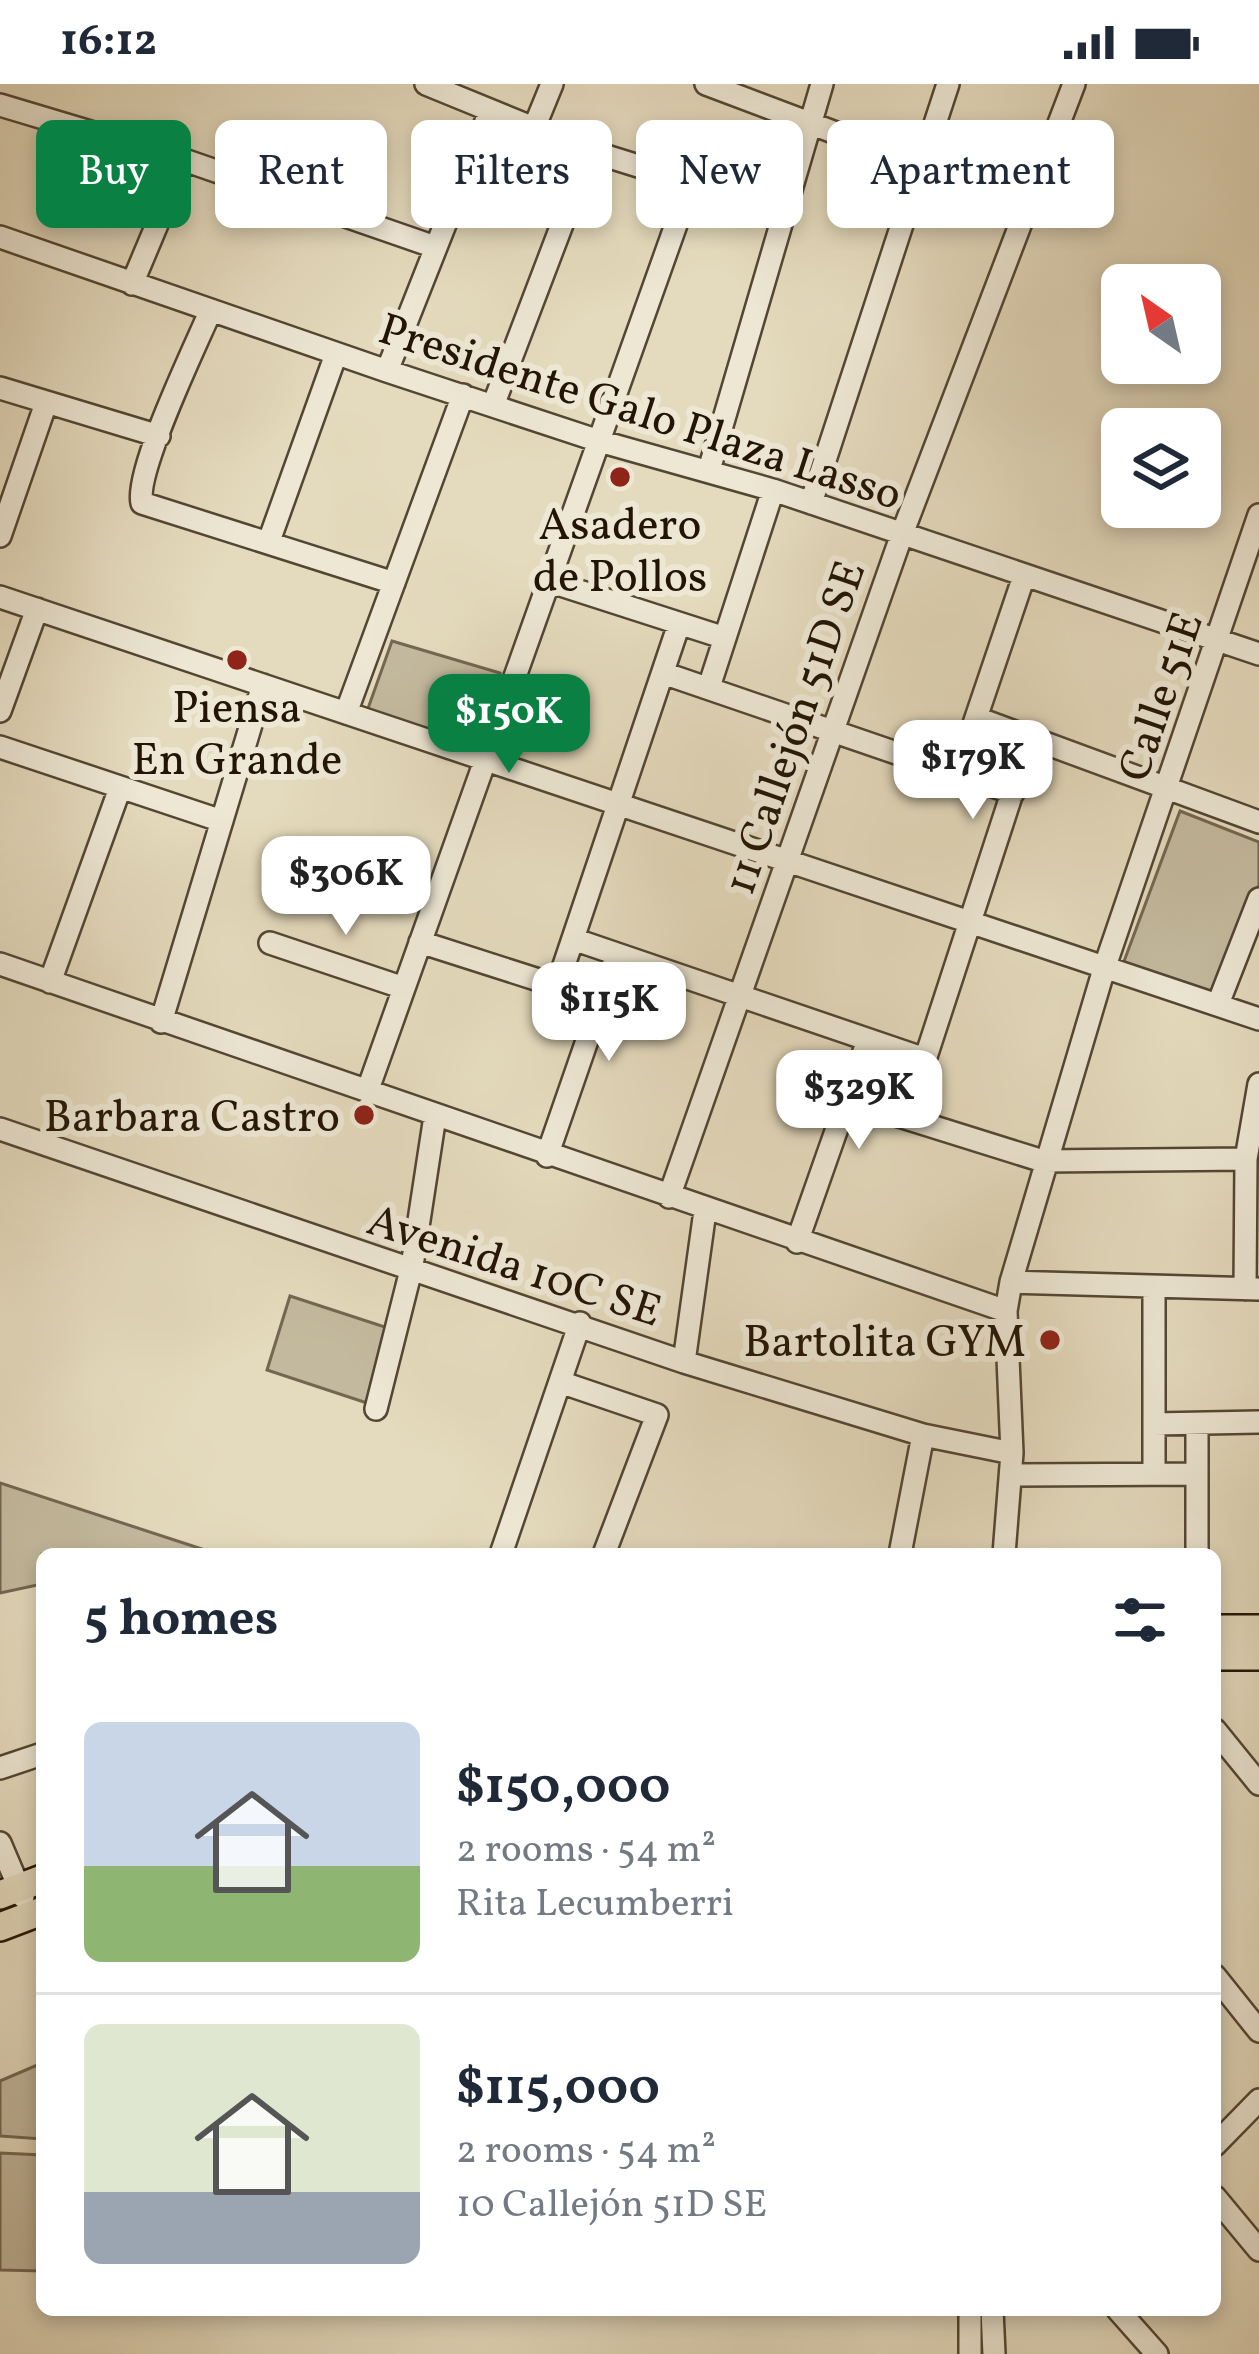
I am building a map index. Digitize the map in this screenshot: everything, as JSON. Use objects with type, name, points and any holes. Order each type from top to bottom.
[{"type":"main road","points":[[1221,1629],[1259,1629]]},
{"type":"main road","points":[[1221,1656],[1259,1656]]},
{"type":"main road","points":[[0,1927],[35,1913]]},
{"type":"street","points":[[426,84],[513,120]]},
{"type":"street","points":[[537,120],[552,84]]},
{"type":"street","points":[[706,84],[827,131]]},
{"type":"street","points":[[709,470],[823,84]]},
{"type":"street","points":[[936,120],[948,84]]},
{"type":"street","name":"11 Callejón 51D SE","points":[[669,1197],[902,534],[1074,84]]},
{"type":"street","points":[[0,105],[50,120]]},
{"type":"street","points":[[387,371],[490,111]]},
{"type":"street","points":[[367,1092],[688,191],[684,182],[612,158]]},
{"type":"street","points":[[191,162],[435,247]]},
{"type":"street","points":[[132,284],[155,228]]},
{"type":"street","points":[[494,403],[561,228]]},
{"type":"street","points":[[811,503],[900,228]]},
{"type":"street","name":"Presidente Galo Plaza Lasso","points":[[0,237],[598,441],[773,490],[1259,654]]},
{"type":"street","points":[[210,312],[159,436],[141,500],[145,507],[394,583]]},
{"type":"street","points":[[268,541],[336,354]]},
{"type":"street","points":[[0,388],[159,436]]},
{"type":"street","points":[[346,713],[463,395]]},
{"type":"street","points":[[0,536],[46,403]]},
{"type":"street","points":[[709,687],[773,490]]},
{"type":"street","name":"Calle 51E","points":[[1004,1548],[1011,1464],[1006,1311],[1011,1282],[1043,1161],[1104,969],[1259,515]]},
{"type":"street","points":[[957,774],[1024,576]]},
{"type":"street","points":[[548,581],[725,638]]},
{"type":"street","points":[[0,597],[1259,1019]]},
{"type":"street","points":[[0,711],[37,609]]},
{"type":"street","points":[[557,986],[679,624]]},
{"type":"street","points":[[663,673],[1012,793]]},
{"type":"street","points":[[161,1022],[262,685]]},
{"type":"street","points":[[977,718],[1259,822]]},
{"type":"street","points":[[906,1118],[1030,738]]},
{"type":"street","points":[[0,747],[221,821]]},
{"type":"street","points":[[50,982],[120,788]]},
{"type":"street","points":[[1218,1004],[1259,899]]},
{"type":"street","points":[[573,939],[925,1059]]},
{"type":"street","points":[[270,943],[404,988]]},
{"type":"street","points":[[420,943],[601,1000]]},
{"type":"street","points":[[547,1156],[617,954]]},
{"type":"street","points":[[0,964],[705,1211],[1006,1311]]},
{"type":"street","points":[[796,1242],[867,1043]]},
{"type":"street","points":[[1011,1282],[1252,1289],[1246,1159],[1259,1084]]},
{"type":"street","points":[[848,1100],[1043,1161],[1246,1159]]},
{"type":"street","points":[[376,1409],[410,1271],[435,1116]]},
{"type":"street","name":"Avenida 10C SE","points":[[0,1129],[684,1362],[1011,1464],[1196,1474]]},
{"type":"street","points":[[684,1362],[705,1211]]},
{"type":"street","points":[[1154,1289],[1154,1473]]},
{"type":"street","points":[[503,1548],[580,1323]]},
{"type":"street","points":[[560,1382],[657,1414],[606,1548]]},
{"type":"street","points":[[1154,1424],[1259,1423]]},
{"type":"street","points":[[1197,1424],[1198,1548]]},
{"type":"street","points":[[901,1548],[923,1435]]},
{"type":"street","points":[[1221,1737],[1259,1784]]},
{"type":"street","points":[[0,1768],[36,1756]]},
{"type":"street","points":[[0,1843],[35,1913]]},
{"type":"street","points":[[1221,1984],[1259,2031]]},
{"type":"street","points":[[1221,2139],[1259,2100]]},
{"type":"street","points":[[1221,2204],[1259,2250]]},
{"type":"street","points":[[970,2316],[970,2354]]},
{"type":"street","points":[[992,2316],[994,2354]]},
{"type":"street","points":[[1123,2316],[1157,2354]]},
{"type":"shaded area","points":[[392,641],[500,673],[472,748],[366,714]]},
{"type":"shaded area","points":[[1180,811],[1259,842],[1259,885],[1216,996],[1123,964]]},
{"type":"shaded area","points":[[867,1043],[925,1059],[906,1118],[848,1100]]},
{"type":"shaded area","points":[[290,1296],[391,1329],[373,1405],[267,1370]]},
{"type":"shaded area","points":[[0,1483],[199,1548],[36,1548],[36,1585],[0,1593]]},
{"type":"shaded area","points":[[36,2066],[36,2139],[0,2136],[0,2081]]},
{"type":"shaded area","points":[[0,2153],[36,2155],[36,2271],[0,2270]]},
{"type":"place","name":"Asadero de Pollos","points":[[620,477]]},
{"type":"place","name":"Piensa En Grande","points":[[237,660]]},
{"type":"place","name":"Barbara Castro","points":[[364,1115]]},
{"type":"place","name":"Bartolita GYM","points":[[1050,1340]]}]
